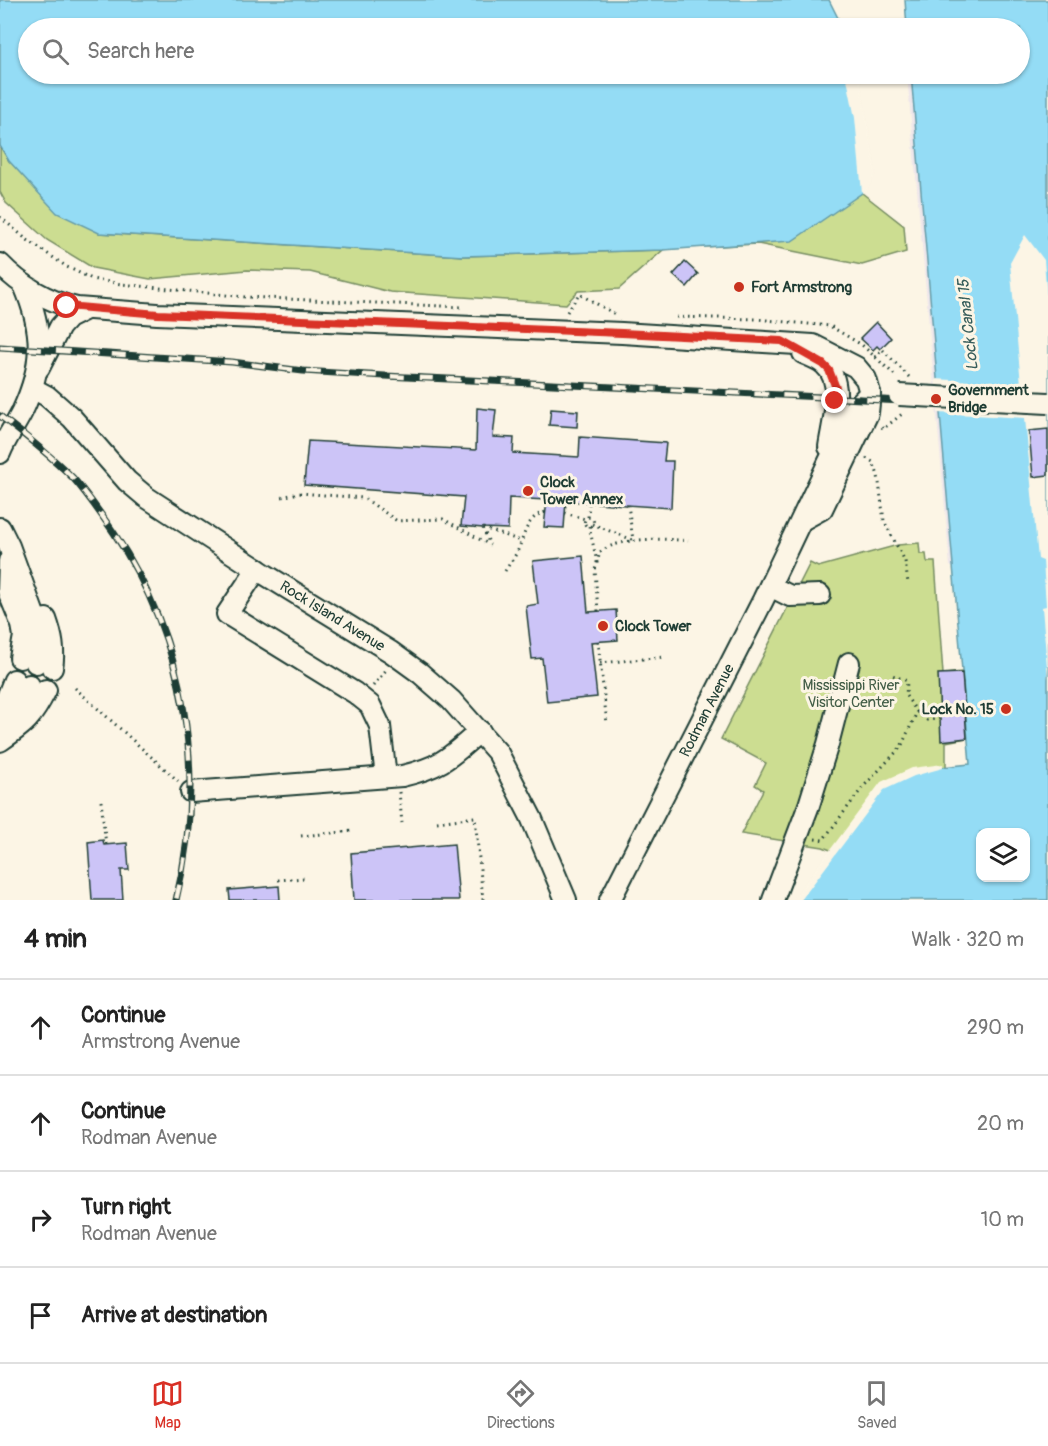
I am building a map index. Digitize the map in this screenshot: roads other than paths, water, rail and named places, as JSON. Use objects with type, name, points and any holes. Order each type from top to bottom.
[{"type":"street","points":[[0,264],[24,285],[67,306],[86,309],[782,341],[813,345],[856,367],[867,379],[870,393],[900,397],[1048,404]]},
{"type":"street","points":[[24,285],[34,308],[39,335],[39,368]]},
{"type":"street","points":[[0,453],[21,414],[39,368],[60,327],[68,318],[86,309]]},
{"type":"street","name":"Rodman Avenue","points":[[782,341],[823,364],[834,378],[835,401],[826,466]]},
{"type":"street","name":"Rock Island Avenue","points":[[32,388],[47,396],[72,418],[127,481],[146,497],[396,656],[451,700],[498,753],[526,808],[563,896]]},
{"type":"street","name":"Rodman Avenue","points":[[610,900],[770,586],[854,409],[870,393]]},
{"type":"street","name":"Rodman Avenue","points":[[802,520],[822,509],[868,413],[870,393]]},
{"type":"street","points":[[0,528],[9,546],[24,559],[52,637],[55,654],[36,663],[8,591],[9,546]]},
{"type":"street","points":[[257,569],[227,614],[370,705],[380,726],[386,777]]},
{"type":"street","points":[[770,586],[790,596],[820,595]]},
{"type":"street","points":[[773,900],[809,805],[849,663]]},
{"type":"street","points":[[30,685],[33,714],[20,728],[1,740],[3,708],[30,685]]},
{"type":"street","points":[[190,792],[386,777],[425,771],[445,762],[480,731]]},
{"type":"water","points":[[0,0],[829,0],[838,18],[18,18],[18,84],[858,84],[873,173],[862,193],[792,241],[663,250],[463,256],[99,233],[57,213],[9,161],[0,146]]},
{"type":"water","name":"Lock Canal 15","points":[[905,0],[1048,0],[1048,900],[797,900],[883,784],[913,770],[970,764],[912,84],[1030,84],[1030,18],[906,18]]},
{"type":"railway","points":[[0,347],[232,362],[303,371],[385,376],[1048,408]]},
{"type":"railway","points":[[0,416],[56,461],[84,491],[114,533],[139,575],[158,618],[173,663],[184,710],[189,757],[190,805],[185,852],[176,900]]},
{"type":"place","name":"Fort Armstrong","points":[[739,287]]},
{"type":"place","name":"Government Bridge","points":[[936,399]]},
{"type":"place","name":"Clock Tower Annex","points":[[528,491]]},
{"type":"place","name":"Clock Tower","points":[[603,626]]},
{"type":"place","name":"Lock No. 15","points":[[1006,709]]},
{"type":"park label","name":"Mississippi River Visitor Center","points":[[851,694]]}]
